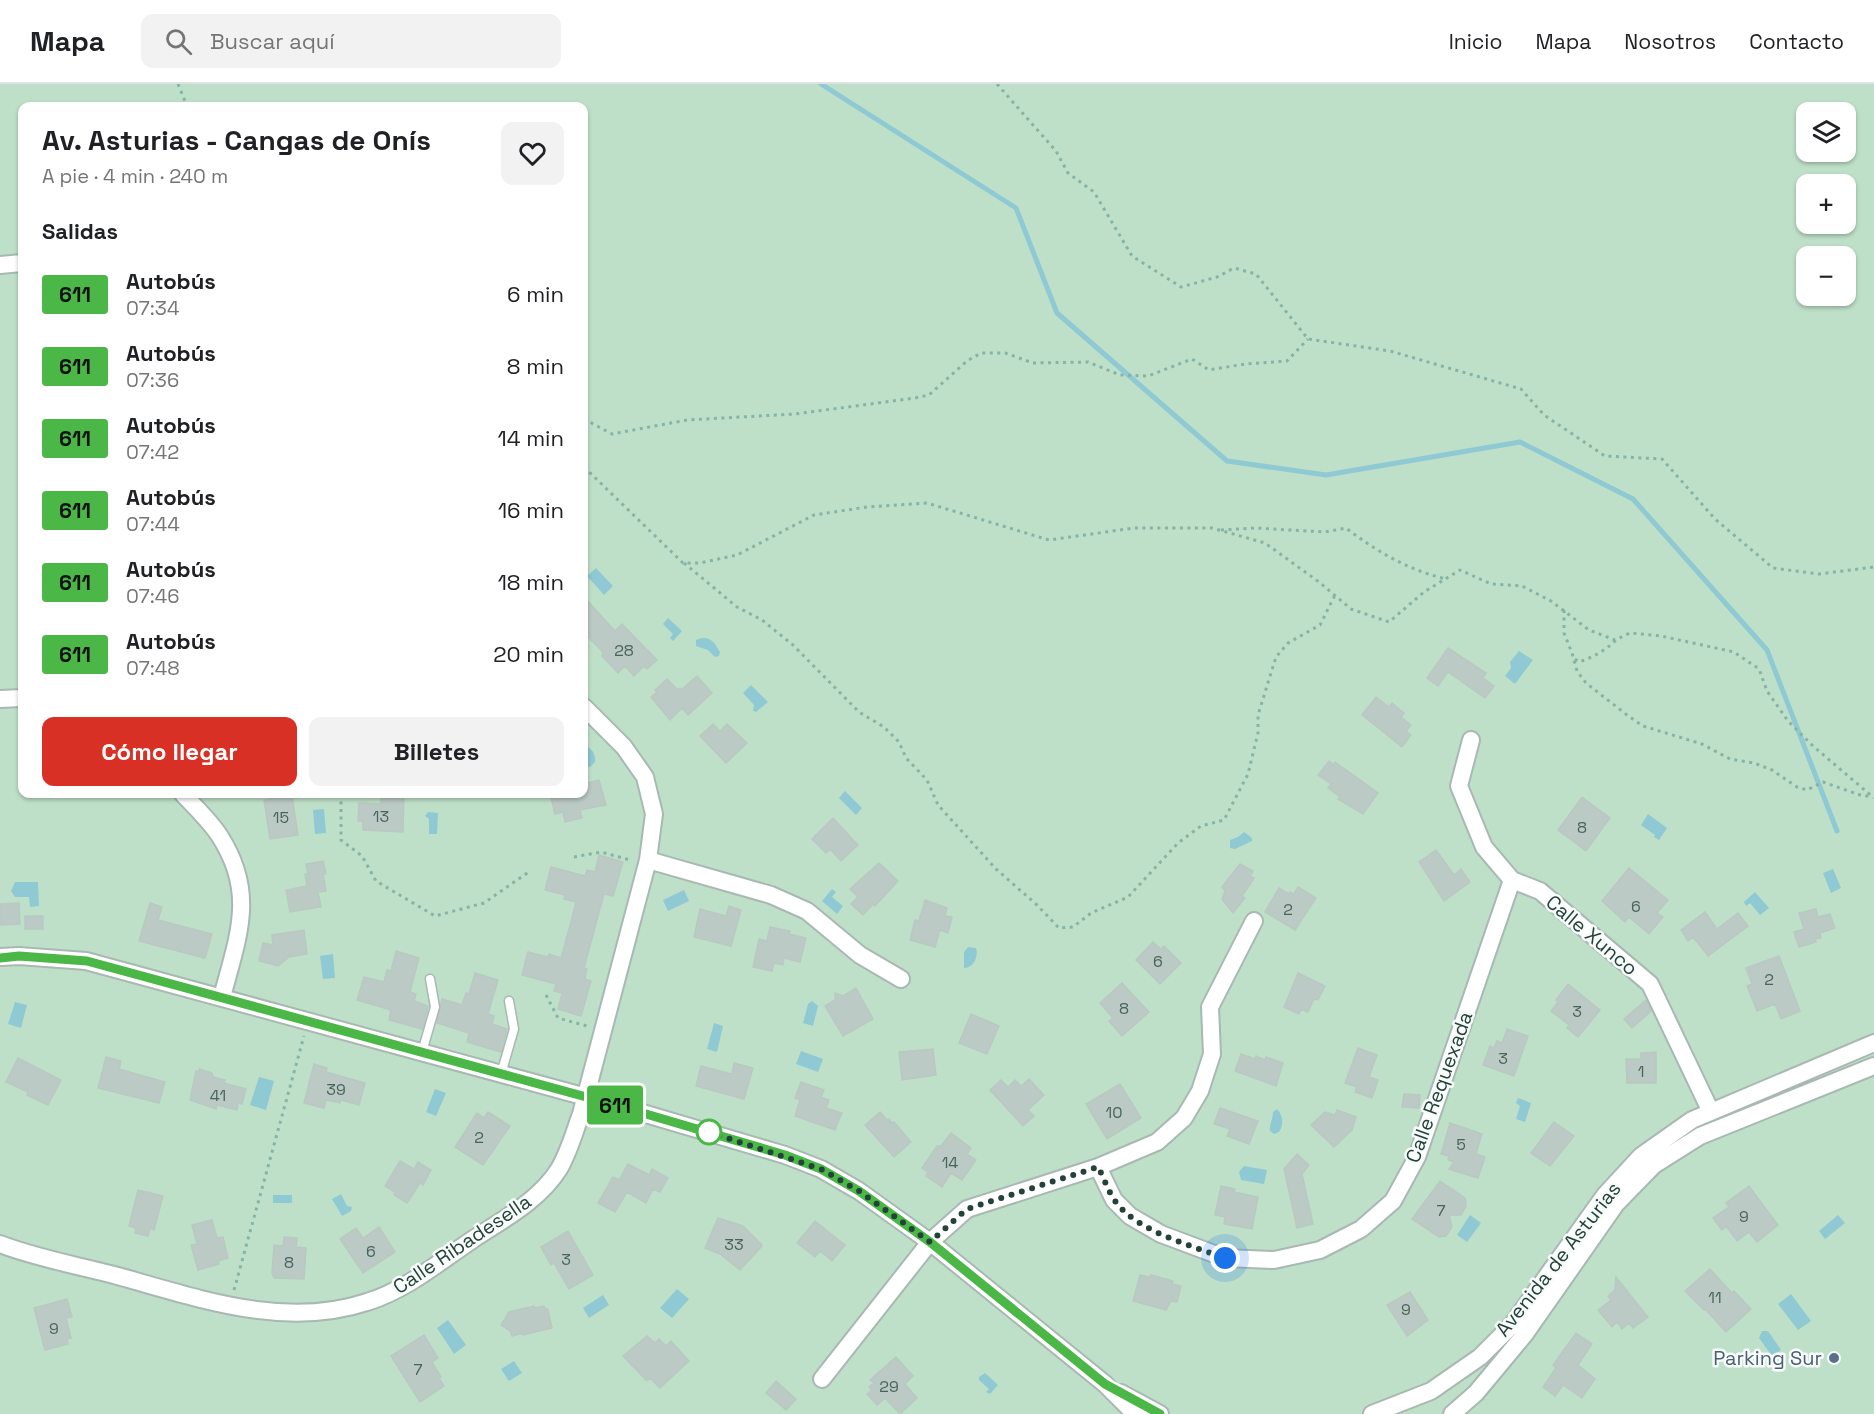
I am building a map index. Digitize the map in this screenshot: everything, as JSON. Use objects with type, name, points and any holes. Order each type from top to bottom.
[{"type":"street","points":[[0,265],[18,263]]},
{"type":"street","points":[[0,699],[18,698]]},
{"type":"street","name":"Calle Ribadesella","points":[[0,1244],[230,1306],[270,1313],[325,1311],[365,1303],[396,1291],[520,1208],[544,1188],[558,1170],[569,1149],[585,1097],[647,862],[654,814],[645,777],[624,747],[588,711]]},
{"type":"street","name":"Calle Xunco","points":[[1471,740],[1459,786],[1484,847],[1512,880],[1540,891],[1650,984],[1710,1112]]},
{"type":"street","points":[[188,798],[218,834],[235,864],[243,898],[241,927],[222,998]]},
{"type":"street","points":[[647,862],[771,895],[807,911],[860,955],[901,979]]},
{"type":"street","name":"Calle Requexada","points":[[1098,1167],[1114,1200],[1130,1216],[1161,1234],[1225,1258],[1274,1260],[1320,1250],[1361,1229],[1393,1201],[1417,1157],[1512,880]]},
{"type":"street","points":[[822,1379],[930,1242],[967,1209],[1098,1167],[1157,1142],[1184,1118],[1200,1091],[1212,1054],[1210,1007],[1254,921]]},
{"type":"street","points":[[0,957],[19,956],[87,961],[585,1097],[732,1139],[821,1169],[859,1191],[930,1242],[1105,1384],[1135,1414]]},
{"type":"street","name":"Avenida de Asturias","points":[[1372,1414],[1431,1391],[1480,1357],[1512,1326],[1612,1187],[1641,1156],[1692,1120],[1874,1043]]},
{"type":"street","name":"Avenida de Asturias","points":[[1452,1414],[1476,1392],[1524,1334],[1616,1204],[1654,1165],[1700,1136],[1874,1066]]},
{"type":"street","points":[[1105,1384],[1160,1414]]},
{"type":"lane","points":[[422,1052],[435,1007],[430,979]]},
{"type":"lane","points":[[501,1074],[514,1029],[509,1001]]},
{"type":"path","points":[[178,84],[185,102]]},
{"type":"path","points":[[997,84],[1056,151],[1068,173],[1094,192],[1132,256],[1181,287],[1217,277],[1234,268],[1256,274],[1308,339],[1390,351],[1521,389],[1544,415],[1605,456],[1662,459],[1715,519],[1773,568],[1819,574],[1874,567]]},
{"type":"path","points":[[588,421],[612,434],[687,420],[795,414],[915,398],[929,395],[967,361],[981,353],[1005,354],[1033,363],[1088,362],[1120,375],[1148,376],[1192,359],[1209,370],[1245,364],[1287,361],[1308,339]]},
{"type":"path","points":[[588,471],[683,563],[737,607],[762,620],[793,645],[860,712],[884,727],[899,742],[906,758],[927,780],[938,806],[996,869],[1059,928],[1073,927],[1091,913],[1128,897],[1178,843],[1201,826],[1224,820],[1248,774],[1258,733],[1258,715],[1276,657],[1288,643],[1320,625],[1335,595]]},
{"type":"path","points":[[683,563],[700,563],[737,555],[814,515],[867,507],[927,503],[1049,540],[1134,528],[1212,528],[1265,543],[1351,609],[1389,622],[1424,592],[1460,570],[1491,584],[1522,586],[1564,610],[1589,630],[1618,639]]},
{"type":"path","points":[[1218,530],[1255,528],[1325,532],[1346,528],[1380,551],[1420,572],[1446,579]]},
{"type":"path","points":[[1564,610],[1564,633],[1577,671],[1586,683],[1643,726],[1702,744],[1730,759],[1754,763],[1779,774],[1797,787],[1807,790],[1823,782],[1872,797]]},
{"type":"path","points":[[1573,657],[1579,662],[1588,659],[1606,650],[1618,639],[1630,633],[1661,636],[1734,652],[1759,669],[1767,691],[1788,721],[1872,797]]},
{"type":"path","points":[[340,798],[341,840],[362,856],[376,881],[435,916],[484,903],[530,871]]},
{"type":"path","points":[[574,857],[601,852],[647,862]]},
{"type":"path","points":[[546,995],[558,1018],[603,1030]]},
{"type":"path","points":[[230,1306],[308,1021]]},
{"type":"green space","points":[[0,84],[1874,84],[1874,1414],[0,1414]]},
{"type":"water","points":[[596,568],[613,586],[604,595],[588,575]]},
{"type":"water","points":[[668,618],[682,631],[673,641],[670,638],[673,634],[663,624]]},
{"type":"water","points":[[702,638],[713,642],[720,652],[719,656],[715,657],[708,650],[696,646],[696,640]]},
{"type":"water","points":[[1519,651],[1533,660],[1515,684],[1505,676],[1511,668],[1510,662]]},
{"type":"water","points":[[751,685],[768,702],[756,712],[753,711],[754,705],[743,693]]},
{"type":"water","points":[[588,748],[595,756],[595,762],[588,767]]},
{"type":"water","points":[[845,791],[862,808],[856,815],[839,798]]},
{"type":"water","points":[[324,809],[326,833],[315,834],[313,810]]},
{"type":"water","points":[[428,812],[438,813],[437,834],[429,834],[429,819],[425,816]]},
{"type":"water","points":[[1648,814],[1667,828],[1659,840],[1641,825]]},
{"type":"water","points":[[1244,832],[1252,838],[1252,841],[1235,849],[1230,848],[1230,840]]},
{"type":"water","points":[[1833,869],[1841,888],[1831,893],[1823,873]]},
{"type":"water","points":[[15,882],[38,882],[39,906],[30,907],[29,897],[15,897],[11,891]]},
{"type":"water","points":[[832,889],[836,892],[832,897],[843,906],[837,914],[822,901]]},
{"type":"water","points":[[684,890],[689,901],[668,911],[663,900]]},
{"type":"water","points":[[1755,892],[1769,908],[1760,915],[1750,903],[1746,906],[1744,902]]},
{"type":"water","points":[[968,947],[976,948],[977,955],[973,964],[964,968],[964,952]]},
{"type":"water","points":[[333,954],[335,978],[323,979],[320,956]]},
{"type":"water","points":[[812,1001],[818,1006],[813,1026],[803,1023],[808,1004]]},
{"type":"water","points":[[15,1002],[27,1005],[21,1028],[8,1024]]},
{"type":"water","points":[[714,1023],[723,1026],[717,1052],[707,1049]]},
{"type":"water","points":[[801,1051],[823,1059],[818,1072],[796,1064]]},
{"type":"water","points":[[259,1077],[274,1081],[266,1110],[250,1105]]},
{"type":"water","points":[[435,1089],[446,1093],[436,1116],[426,1112]]},
{"type":"water","points":[[1518,1098],[1531,1103],[1525,1122],[1516,1119],[1520,1106],[1516,1103]]},
{"type":"water","points":[[1277,1109],[1281,1114],[1282,1123],[1279,1132],[1274,1134],[1270,1131],[1270,1127],[1273,1112]]},
{"type":"water","points":[[1244,1166],[1267,1170],[1264,1184],[1241,1180],[1239,1172]]},
{"type":"water","points":[[341,1194],[347,1206],[352,1207],[351,1211],[342,1216],[332,1199]]},
{"type":"water","points":[[273,1195],[292,1195],[292,1203],[273,1203]]},
{"type":"water","points":[[1470,1215],[1481,1223],[1467,1242],[1457,1235]]},
{"type":"water","points":[[1838,1215],[1845,1223],[1825,1239],[1819,1231]]},
{"type":"water","points":[[677,1289],[689,1299],[672,1318],[660,1308]]},
{"type":"water","points":[[1791,1294],[1811,1321],[1798,1330],[1778,1304]]},
{"type":"water","points":[[603,1295],[609,1305],[589,1318],[583,1308]]},
{"type":"water","points":[[448,1320],[466,1345],[454,1354],[437,1328]]},
{"type":"water","points":[[1762,1331],[1768,1331],[1781,1350],[1772,1356],[1759,1338]]},
{"type":"water","points":[[514,1361],[522,1373],[509,1381],[501,1369]]},
{"type":"water","points":[[985,1373],[998,1385],[990,1394],[986,1392],[989,1389],[979,1380],[979,1377]]},
{"type":"building","points":[[588,601],[615,631],[622,624],[657,660],[647,669],[644,666],[634,676],[625,666],[618,673],[602,656],[602,651],[588,637]]},
{"type":"building","points":[[1448,648],[1486,673],[1483,678],[1494,686],[1485,698],[1448,672],[1438,686],[1427,678]]},
{"type":"building","points":[[697,676],[712,693],[688,715],[682,708],[670,720],[651,697],[657,692],[655,690],[667,679],[678,690],[680,688],[681,690]]},
{"type":"building","points":[[1376,697],[1389,707],[1392,703],[1404,713],[1401,717],[1411,725],[1406,731],[1411,735],[1402,747],[1362,715]]},
{"type":"building","points":[[713,724],[720,731],[727,724],[747,743],[726,763],[700,736]]},
{"type":"building","points":[[1329,761],[1334,765],[1335,762],[1378,793],[1363,814],[1338,799],[1340,797],[1328,788],[1331,784],[1318,775]]},
{"type":"building","points":[[599,780],[606,805],[580,810],[582,818],[565,822],[563,812],[555,814],[551,798],[588,798],[588,783]]},
{"type":"building","points":[[1582,797],[1610,818],[1586,851],[1558,830]]},
{"type":"building","points":[[292,798],[298,835],[270,839],[264,800]]},
{"type":"building","points":[[381,798],[404,798],[403,832],[363,830],[363,821],[358,821],[359,803],[381,804]]},
{"type":"building","points":[[833,818],[858,845],[841,861],[830,849],[826,853],[812,839]]},
{"type":"building","points":[[1436,850],[1454,875],[1461,869],[1470,882],[1444,901],[1419,862]]},
{"type":"building","points":[[599,855],[623,862],[613,896],[604,894],[584,968],[587,969],[585,979],[591,981],[581,1016],[558,1009],[562,993],[554,991],[556,984],[522,975],[528,952],[561,958],[571,922],[576,902],[564,899],[565,895],[545,890],[551,867],[585,876],[587,870],[595,872]]},
{"type":"building","points":[[323,861],[326,891],[318,892],[321,907],[290,912],[286,890],[307,886],[306,864]]},
{"type":"building","points":[[879,863],[898,881],[875,906],[873,904],[863,915],[851,904],[858,897],[850,889]]},
{"type":"building","points":[[1240,864],[1253,871],[1250,876],[1254,878],[1242,896],[1245,898],[1233,913],[1222,899],[1225,891],[1222,887]]},
{"type":"building","points":[[1629,868],[1668,900],[1657,913],[1663,917],[1649,934],[1629,917],[1625,922],[1602,901]]},
{"type":"building","points":[[1298,887],[1316,898],[1295,930],[1265,912],[1279,888],[1289,894],[1290,892],[1294,894]]},
{"type":"building","points":[[925,900],[947,908],[945,916],[952,917],[948,933],[940,930],[935,947],[910,940],[915,920],[919,921]]},
{"type":"building","points":[[19,903],[20,924],[0,925],[0,904]]},
{"type":"building","points":[[150,903],[162,907],[158,920],[212,934],[205,958],[139,941]]},
{"type":"building","points":[[729,906],[741,910],[731,946],[694,937],[700,909],[726,916]]},
{"type":"building","points":[[1816,909],[1818,917],[1830,914],[1835,928],[1820,933],[1821,938],[1815,939],[1816,942],[1799,947],[1794,932],[1804,929],[1799,913]]},
{"type":"building","points":[[1705,912],[1717,929],[1738,913],[1748,926],[1708,956],[1693,937],[1688,941],[1681,930]]},
{"type":"building","points":[[25,916],[43,916],[43,929],[25,929]]},
{"type":"building","points":[[770,927],[790,931],[789,934],[806,938],[800,962],[784,958],[783,965],[774,963],[772,971],[753,967],[759,939],[767,941]]},
{"type":"building","points":[[304,930],[307,954],[289,957],[278,966],[259,961],[263,943],[273,945],[272,935]]},
{"type":"building","points":[[1153,942],[1161,949],[1164,946],[1181,963],[1160,984],[1136,960]]},
{"type":"building","points":[[396,951],[419,958],[410,992],[416,994],[414,1001],[428,1006],[422,1029],[389,1020],[391,1010],[357,1000],[364,977],[384,982],[387,970],[391,971]]},
{"type":"building","points":[[1779,956],[1800,1011],[1781,1019],[1775,1004],[1757,1011],[1747,986],[1752,984],[1746,968]]},
{"type":"building","points":[[475,973],[498,980],[488,1014],[494,1016],[492,1024],[507,1029],[501,1052],[467,1042],[469,1033],[437,1023],[442,999],[462,1005],[466,993],[469,994]]},
{"type":"building","points":[[1298,973],[1325,986],[1318,1000],[1314,999],[1308,1012],[1301,1009],[1299,1014],[1284,1007]]},
{"type":"building","points":[[1122,983],[1149,1012],[1122,1036],[1109,1021],[1113,1018],[1100,1003]]},
{"type":"building","points":[[1568,984],[1600,1010],[1578,1037],[1567,1028],[1569,1025],[1551,1011]]},
{"type":"building","points":[[856,988],[873,1019],[843,1036],[825,1006],[835,1000],[835,993],[843,996]]},
{"type":"building","points":[[1646,1000],[1651,1011],[1632,1028],[1624,1019]]},
{"type":"building","points":[[971,1014],[999,1026],[987,1054],[959,1043]]},
{"type":"building","points":[[1507,1029],[1528,1036],[1514,1076],[1483,1065],[1490,1046],[1494,1048],[1497,1041],[1502,1043]]},
{"type":"building","points":[[1358,1048],[1377,1055],[1369,1077],[1378,1080],[1372,1098],[1355,1092],[1357,1087],[1345,1083]]},
{"type":"building","points":[[933,1049],[936,1075],[902,1080],[899,1052]]},
{"type":"building","points":[[1656,1052],[1656,1083],[1627,1083],[1626,1059],[1641,1059],[1641,1053]]},
{"type":"building","points":[[1241,1054],[1255,1059],[1256,1056],[1265,1060],[1266,1057],[1283,1063],[1276,1086],[1235,1071]]},
{"type":"building","points":[[106,1057],[121,1061],[119,1069],[165,1082],[159,1103],[98,1088]]},
{"type":"building","points":[[18,1058],[61,1080],[48,1105],[6,1082]]},
{"type":"building","points":[[734,1063],[753,1068],[744,1099],[696,1086],[701,1066],[732,1074]]},
{"type":"building","points":[[314,1064],[327,1068],[326,1072],[365,1083],[359,1105],[341,1100],[340,1103],[326,1100],[324,1108],[304,1103]]},
{"type":"building","points":[[199,1069],[212,1073],[213,1077],[225,1080],[224,1083],[246,1089],[242,1104],[238,1103],[237,1110],[217,1105],[216,1109],[190,1100],[196,1071],[199,1072]]},
{"type":"building","points":[[1029,1079],[1044,1095],[1028,1110],[1034,1116],[1023,1126],[990,1090],[1001,1080],[1008,1087],[1015,1080],[1021,1086]]},
{"type":"building","points":[[801,1082],[824,1090],[821,1097],[829,1100],[826,1108],[842,1113],[835,1130],[795,1116],[800,1100],[795,1098]]},
{"type":"building","points":[[1120,1084],[1141,1118],[1107,1139],[1086,1104]]},
{"type":"building","points":[[1404,1094],[1420,1095],[1419,1108],[1402,1107]]},
{"type":"building","points":[[1220,1108],[1258,1121],[1249,1144],[1227,1136],[1230,1129],[1214,1124]]},
{"type":"building","points":[[1337,1110],[1356,1117],[1352,1130],[1334,1147],[1311,1125],[1325,1112],[1335,1115]]},
{"type":"building","points":[[488,1112],[510,1126],[483,1165],[455,1147],[477,1113],[484,1118]]},
{"type":"building","points":[[880,1112],[887,1120],[894,1122],[911,1142],[894,1157],[865,1125]]},
{"type":"building","points":[[1554,1122],[1574,1136],[1550,1166],[1531,1153]]},
{"type":"building","points":[[1450,1123],[1482,1134],[1476,1154],[1485,1157],[1478,1178],[1449,1169],[1454,1162],[1448,1160],[1449,1156],[1441,1154]]},
{"type":"building","points":[[951,1133],[971,1148],[967,1154],[976,1160],[962,1180],[951,1173],[942,1187],[926,1176],[928,1172],[922,1168],[937,1146],[941,1146]]},
{"type":"building","points":[[1297,1154],[1309,1165],[1302,1174],[1313,1224],[1297,1228],[1284,1169]]},
{"type":"building","points":[[400,1161],[414,1169],[418,1162],[431,1170],[423,1185],[420,1183],[407,1203],[385,1186]]},
{"type":"building","points":[[628,1164],[649,1175],[652,1169],[668,1178],[660,1192],[653,1189],[646,1203],[627,1192],[615,1212],[598,1203],[613,1177],[619,1180]]},
{"type":"building","points":[[1440,1181],[1465,1198],[1466,1206],[1461,1215],[1449,1215],[1452,1227],[1446,1236],[1439,1237],[1412,1219]]},
{"type":"building","points":[[1221,1186],[1235,1189],[1234,1192],[1258,1197],[1252,1229],[1224,1224],[1225,1217],[1215,1215]]},
{"type":"building","points":[[1749,1186],[1778,1225],[1757,1242],[1749,1232],[1737,1241],[1726,1226],[1722,1230],[1713,1218],[1729,1207],[1726,1203]]},
{"type":"building","points":[[138,1190],[163,1196],[154,1230],[150,1228],[148,1236],[135,1233],[136,1228],[129,1226]]},
{"type":"building","points":[[718,1218],[743,1226],[762,1246],[740,1270],[720,1254],[705,1248]]},
{"type":"building","points":[[212,1220],[217,1238],[223,1237],[228,1258],[218,1261],[219,1264],[198,1270],[191,1245],[197,1244],[192,1225]]},
{"type":"building","points":[[815,1221],[845,1245],[832,1261],[820,1251],[815,1257],[797,1243]]},
{"type":"building","points":[[379,1227],[395,1252],[363,1273],[340,1239],[356,1228],[363,1238]]},
{"type":"building","points":[[568,1231],[593,1275],[569,1289],[554,1263],[551,1265],[541,1247]]},
{"type":"building","points":[[284,1237],[297,1238],[296,1247],[306,1248],[304,1279],[274,1278],[272,1273],[274,1245],[283,1246]]},
{"type":"building","points":[[1710,1269],[1732,1293],[1734,1291],[1751,1309],[1726,1332],[1685,1291]]},
{"type":"building","points":[[1140,1275],[1150,1277],[1151,1275],[1173,1281],[1172,1284],[1181,1286],[1177,1302],[1171,1301],[1166,1310],[1133,1301]]},
{"type":"building","points":[[1616,1277],[1648,1317],[1633,1328],[1629,1323],[1622,1329],[1617,1322],[1612,1327],[1598,1310],[1611,1300],[1608,1296],[1615,1290]]},
{"type":"building","points":[[1410,1292],[1428,1320],[1407,1336],[1387,1305]]},
{"type":"building","points":[[67,1299],[72,1317],[66,1318],[71,1338],[67,1339],[68,1344],[45,1350],[34,1308]]},
{"type":"building","points":[[534,1306],[535,1308],[543,1306],[548,1310],[552,1328],[512,1336],[510,1331],[501,1325],[509,1312]]},
{"type":"building","points":[[1576,1333],[1592,1344],[1578,1365],[1595,1379],[1582,1398],[1563,1385],[1555,1396],[1543,1387],[1556,1368],[1553,1365]]},
{"type":"building","points":[[424,1335],[438,1358],[432,1362],[444,1386],[420,1402],[391,1356]]},
{"type":"building","points":[[647,1336],[655,1343],[659,1339],[666,1346],[671,1341],[689,1361],[660,1388],[650,1378],[647,1381],[623,1356]]},
{"type":"building","points":[[896,1357],[913,1376],[905,1384],[917,1398],[900,1414],[885,1398],[877,1405],[867,1394],[872,1390],[869,1387],[874,1383],[870,1380]]},
{"type":"building","points":[[776,1381],[796,1399],[786,1410],[766,1393]]},
{"type":"waterway","points":[[821,84],[1016,208],[1057,313],[1227,461],[1326,475],[1520,442],[1633,499],[1767,650],[1837,831]]},
{"type":"bus line","name":"611","points":[[0,958],[19,956],[87,961],[612,1104],[785,1155],[821,1169],[859,1191],[930,1242],[1105,1384],[1160,1414]]},
{"type":"place","name":"Parking Sur","points":[[1834,1358]]},
{"type":"route","points":[[709,1132],[785,1155],[821,1169],[859,1191],[930,1242],[967,1209],[1098,1167],[1114,1200],[1130,1216],[1161,1234],[1225,1258]]}]
